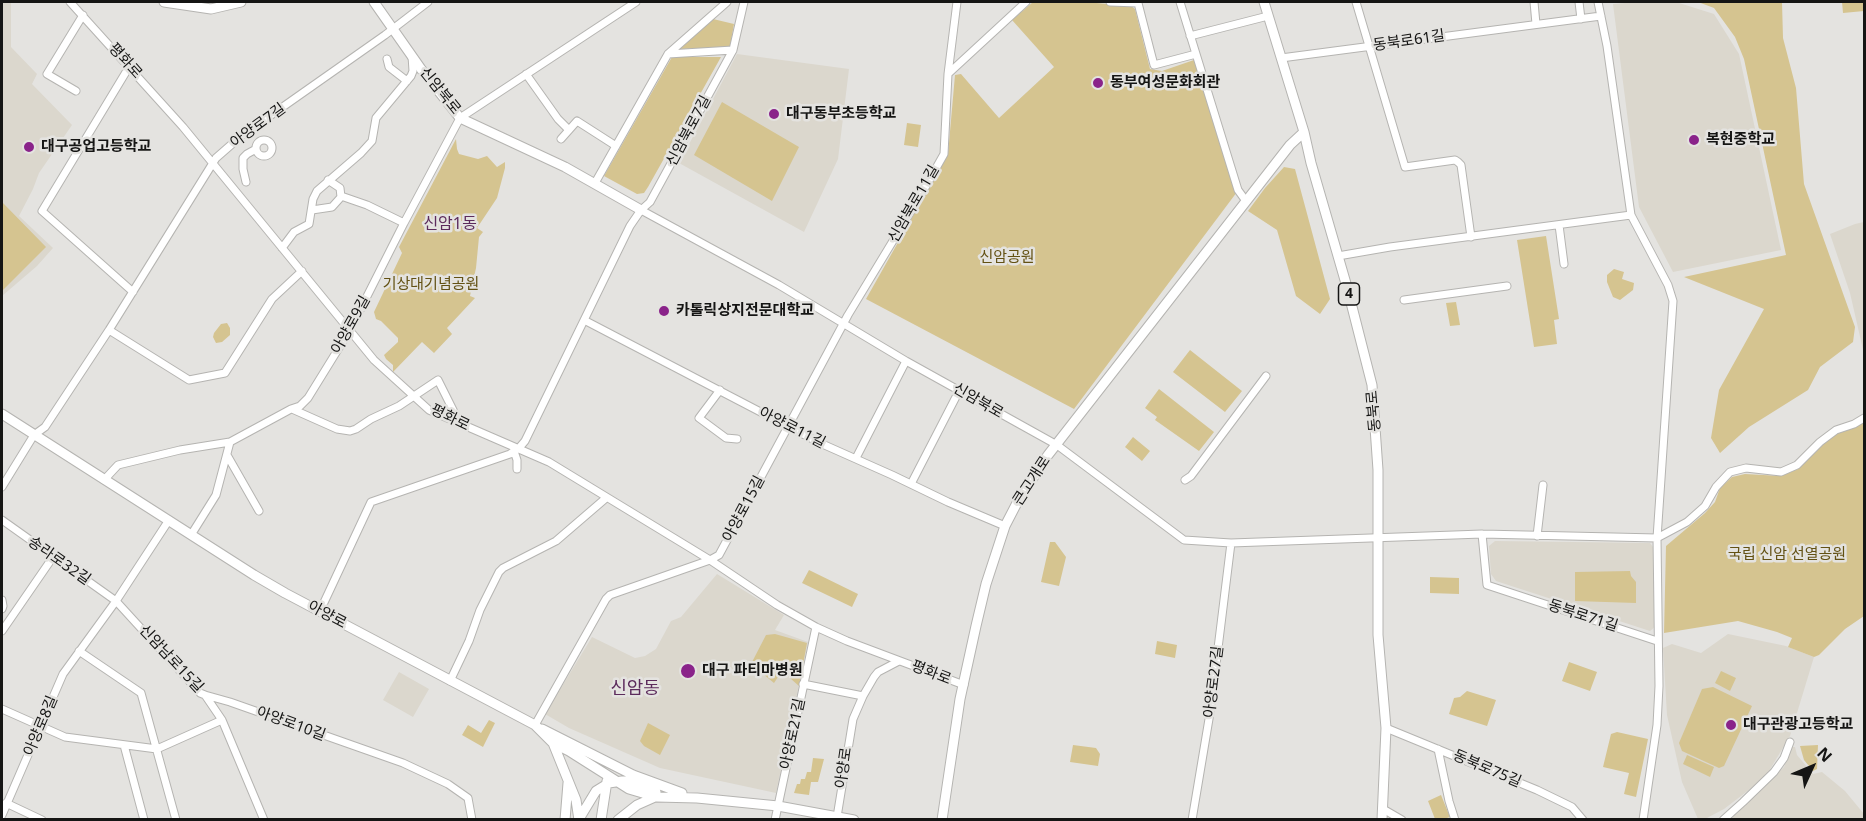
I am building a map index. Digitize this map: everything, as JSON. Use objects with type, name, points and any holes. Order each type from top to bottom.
[{"type":"main road","points":[[164,2],[211,9],[241,2]]},
{"type":"main road","name":"신암북로","points":[[374,2],[441,96],[460,118],[595,183],[641,210]]},
{"type":"main road","name":"동북로","points":[[1264,2],[1304,132],[1372,385],[1378,470],[1378,636],[1386,728],[1382,819]]},
{"type":"main road","name":"큰고개로","points":[[942,819],[963,685],[986,584],[1005,526],[1019,499],[1057,445],[1246,201],[1290,145],[1304,132]]},
{"type":"main road","name":"아양로","points":[[2,414],[285,593],[535,725],[553,743]]},
{"type":"main road","points":[[535,725],[663,788],[697,798]]},
{"type":"main road","points":[[553,743],[569,751],[610,781],[628,789],[655,796],[778,806],[854,819]]},
{"type":"main road","points":[[553,743],[576,800],[579,819]]},
{"type":"main road","points":[[598,758],[607,770],[610,781],[601,819]]},
{"type":"main road","points":[[565,819],[568,780]]},
{"type":"main road","points":[[579,819],[596,791],[610,781],[628,781],[674,796]]},
{"type":"main road","points":[[618,819],[655,796]]},
{"type":"main road","points":[[626,819],[646,801]]},
{"type":"main road","points":[[579,819],[586,814],[595,819]]},
{"type":"street","name":"평화로","points":[[70,2],[213,163],[374,360],[429,410],[549,462],[816,627],[963,685]]},
{"type":"street","name":"아양로7길","points":[[34,435],[45,427],[109,330],[216,158],[255,127],[428,2]]},
{"type":"street","name":"아양로9길","points":[[230,442],[300,406],[308,398],[350,330],[460,118],[636,2]]},
{"type":"street","points":[[595,183],[668,54],[727,2]]},
{"type":"street","name":"신암북로7길","points":[[641,210],[650,202],[733,50],[744,2]]},
{"type":"street","name":"신암북로11길","points":[[844,324],[944,154],[948,74],[957,2]]},
{"type":"street","points":[[948,74],[1026,2]]},
{"type":"street","points":[[1110,2],[1138,2],[1154,65],[1196,54]]},
{"type":"street","points":[[1180,2],[1238,190],[1246,201]]},
{"type":"street","points":[[1356,2],[1405,167],[1452,160],[1461,165],[1471,237]]},
{"type":"street","points":[[1534,2],[1536,24]]},
{"type":"street","points":[[1579,2],[1581,19]]},
{"type":"street","points":[[1598,2],[1631,215],[1668,285],[1673,301],[1658,538],[1659,686],[1656,738],[1643,819]]},
{"type":"street","points":[[76,91],[47,74],[83,15]]},
{"type":"street","points":[[1190,36],[1268,16]]},
{"type":"street","name":"동북로61길","points":[[1281,58],[1601,16]]},
{"type":"street","points":[[668,54],[733,50]]},
{"type":"street","points":[[282,248],[294,232],[309,224],[317,191],[372,141],[376,118],[413,71],[412,56]]},
{"type":"street","points":[[387,59],[389,67],[407,81]]},
{"type":"street","points":[[129,67],[42,211],[133,292]]},
{"type":"street","points":[[526,74],[558,119],[569,130]]},
{"type":"street","points":[[561,139],[577,121],[616,146]]},
{"type":"street","points":[[255,127],[261,141]]},
{"type":"street","points":[[256,149],[261,156],[271,153],[270,143],[261,141]]},
{"type":"street","points":[[246,182],[243,159],[256,149],[261,141]]},
{"type":"street","points":[[312,210],[332,207],[341,196],[340,188],[328,180]]},
{"type":"street","points":[[341,196],[404,223]]},
{"type":"street","points":[[320,611],[371,502],[517,450],[536,420],[630,226],[641,210]]},
{"type":"street","name":"신암북로","points":[[641,210],[779,285],[906,361],[1057,445],[1184,540],[1231,543],[1377,537]]},
{"type":"street","points":[[1338,256],[1631,215]]},
{"type":"street","points":[[1559,225],[1564,264]]},
{"type":"street","points":[[109,330],[189,380],[225,373],[272,299],[302,271]]},
{"type":"street","points":[[1404,300],[1507,286]]},
{"type":"street","name":"아양로11길","points":[[584,320],[820,443],[1005,526]]},
{"type":"street","name":"아양로15길","points":[[710,560],[719,555],[844,324]]},
{"type":"street","points":[[856,458],[906,361]]},
{"type":"street","points":[[1185,480],[1191,476],[1266,376]]},
{"type":"street","points":[[291,409],[338,429],[356,429],[399,406],[438,380],[455,414],[454,421]]},
{"type":"street","points":[[720,390],[699,418],[726,438],[737,439]]},
{"type":"street","points":[[911,484],[959,391]]},
{"type":"street","points":[[1377,537],[1482,534],[1658,538],[1687,522],[1705,506],[1716,487],[1730,472],[1746,468],[1781,472],[1797,465],[1836,430],[1864,418]]},
{"type":"street","points":[[2,487],[34,435]]},
{"type":"street","points":[[104,480],[118,465],[180,450],[230,442],[216,495],[191,535]]},
{"type":"street","points":[[517,450],[517,469]]},
{"type":"street","points":[[228,455],[259,511]]},
{"type":"street","points":[[1537,536],[1544,485]]},
{"type":"street","points":[[450,681],[499,572],[556,541],[606,498]]},
{"type":"street","name":"송라로32길","points":[[2,520],[116,601]]},
{"type":"street","name":"아양로8길","points":[[2,815],[63,674],[116,601],[169,520]]},
{"type":"street","name":"동북로71길","points":[[1482,534],[1486,585],[1657,641]]},
{"type":"street","name":"아양로27길","points":[[1192,819],[1210,713],[1231,543]]},
{"type":"street","points":[[2,631],[53,557]]},
{"type":"street","points":[[535,725],[610,595],[710,560]]},
{"type":"street","points":[[2,600],[2,609]]},
{"type":"street","name":"신암남로15길","points":[[116,601],[200,693],[205,695],[222,720],[264,819]]},
{"type":"street","name":"아양로21길","points":[[775,819],[816,627]]},
{"type":"street","points":[[80,651],[141,693],[177,819]]},
{"type":"street","name":"평화로","points":[[852,719],[878,672],[899,661]]},
{"type":"street","points":[[803,684],[863,696]]},
{"type":"street","name":"아양로10길","points":[[205,695],[377,754],[448,784],[468,798],[472,819]]},
{"type":"street","points":[[2,709],[64,737],[157,749],[222,720]]},
{"type":"street","name":"아양로","points":[[837,817],[852,719]]},
{"type":"street","name":"동북로75길","points":[[1386,728],[1537,790],[1572,807],[1583,819]]},
{"type":"street","points":[[1723,819],[1774,772],[1784,758],[1790,742]]},
{"type":"street","points":[[124,745],[144,819]]},
{"type":"street","points":[[1438,749],[1455,819]]},
{"type":"street","points":[[6,803],[42,819]]},
{"type":"street","points":[[1383,809],[1402,819]]},
{"type":"shaded area","name":"대구공업고등학교","points":[[2,2],[11,2],[11,47],[37,74],[32,84],[72,125],[39,173],[19,216],[53,248],[37,266],[2,296]]},
{"type":"shaded area","name":"복현중학교","points":[[1676,2],[1714,14],[1739,54],[1781,250],[1673,272],[1639,207],[1613,4]]},
{"type":"shaded area","name":"대구동부초등학교","points":[[737,54],[849,69],[838,159],[804,232],[679,163]]},
{"type":"shaded area","points":[[1864,222],[1864,354],[1850,293],[1830,234]]},
{"type":"shaded area","points":[[1495,541],[1650,543],[1653,547],[1655,627],[1650,631],[1496,581],[1491,574],[1489,546]]},
{"type":"shaded area","name":"대구 파티마병원","points":[[717,574],[784,615],[775,630],[808,642],[776,793],[660,768],[569,728],[545,714],[592,637],[635,658],[645,656],[656,649],[671,621],[681,617]]},
{"type":"shaded area","name":"대구관광고등학교","points":[[1728,634],[1786,646],[1814,657],[1790,736],[1769,771],[1758,783],[1724,809],[1705,819],[1698,819],[1682,782],[1667,715],[1663,648],[1672,644],[1701,653]]},
{"type":"shaded area","points":[[399,672],[429,689],[413,717],[383,700]]},
{"type":"shaded area","points":[[1792,747],[1795,747],[1797,755],[1813,774],[1822,772],[1845,791],[1864,814],[1864,820],[1730,820],[1784,767]]},
{"type":"green space","name":"신암공원","points":[[1033,2],[1085,2],[1131,6],[1135,9],[1150,69],[1162,71],[1194,60],[1214,114],[1237,192],[1074,409],[866,299],[948,154],[955,75],[961,74],[999,118],[1054,67],[1012,20]]},
{"type":"green space","points":[[1698,2],[1782,2],[1783,38],[1796,88],[1804,184],[1855,327],[1853,342],[1820,367],[1808,390],[1749,427],[1720,453],[1711,438],[1719,390],[1764,309],[1684,277],[1786,255],[1744,59],[1735,37],[1714,8]]},
{"type":"green space","points":[[1842,2],[1864,2],[1864,11],[1843,13]]},
{"type":"green space","points":[[713,19],[734,24],[730,47],[680,49]]},
{"type":"green space","points":[[672,57],[721,57],[648,187],[644,193],[637,194],[604,176]]},
{"type":"green space","points":[[722,102],[799,147],[772,201],[694,155]]},
{"type":"green space","points":[[907,123],[921,125],[918,147],[904,145]]},
{"type":"green space","name":"기상대기념공원","points":[[456,139],[459,154],[478,159],[487,156],[497,167],[505,162],[497,198],[477,228],[483,232],[479,237],[470,296],[475,298],[447,328],[452,334],[434,353],[422,342],[393,372],[393,365],[384,355],[398,342],[398,338],[376,319],[374,312],[402,253],[399,247]]},
{"type":"green space","points":[[1284,167],[1295,169],[1330,299],[1320,314],[1296,296],[1277,230],[1248,211]]},
{"type":"green space","points":[[2,202],[46,247],[2,291]]},
{"type":"green space","points":[[1546,236],[1559,319],[1554,320],[1557,344],[1534,347],[1517,240]]},
{"type":"green space","points":[[1614,269],[1624,272],[1622,279],[1634,283],[1633,290],[1620,300],[1613,297],[1607,282],[1607,275]]},
{"type":"green space","points":[[1456,302],[1460,325],[1450,326],[1446,303]]},
{"type":"green space","points":[[227,323],[230,335],[222,342],[216,343],[214,333],[221,324]]},
{"type":"green space","points":[[1190,350],[1242,391],[1225,412],[1173,372]]},
{"type":"green space","points":[[1159,389],[1214,432],[1199,451],[1155,420],[1157,417],[1145,408]]},
{"type":"green space","name":"국립 신암 선열공원","points":[[1864,421],[1864,616],[1845,629],[1819,655],[1814,657],[1788,647],[1792,638],[1738,621],[1664,633],[1666,546],[1705,513],[1715,502],[1720,488],[1732,477],[1745,474],[1781,476],[1798,469],[1835,433]]},
{"type":"green space","points":[[1133,437],[1150,451],[1142,461],[1125,447]]},
{"type":"green space","points":[[1050,542],[1055,542],[1066,557],[1059,586],[1041,582]]},
{"type":"green space","points":[[809,570],[858,594],[852,607],[802,583]]},
{"type":"green space","points":[[1630,571],[1636,582],[1636,603],[1575,601],[1575,572]]},
{"type":"green space","points":[[1430,577],[1459,578],[1459,594],[1430,593]]},
{"type":"green space","points":[[775,634],[807,643],[799,686],[782,671],[774,683],[751,664],[766,635]]},
{"type":"green space","points":[[1157,641],[1177,645],[1175,658],[1155,654]]},
{"type":"green space","points":[[1569,662],[1597,672],[1590,691],[1562,681]]},
{"type":"green space","points":[[1721,671],[1736,678],[1730,691],[1715,683]]},
{"type":"green space","points":[[1713,687],[1752,706],[1724,766],[1719,768],[1682,751],[1679,743],[1702,689]]},
{"type":"green space","points":[[1467,691],[1496,700],[1487,726],[1449,714],[1454,698],[1460,697]]},
{"type":"green space","points":[[489,720],[495,723],[483,747],[462,735],[468,725],[481,733]]},
{"type":"green space","points":[[648,723],[670,735],[660,755],[644,746],[640,741]]},
{"type":"green space","points":[[1617,732],[1648,739],[1636,797],[1624,794],[1629,773],[1603,767],[1611,734]]},
{"type":"green space","points":[[1073,745],[1096,748],[1100,754],[1098,766],[1070,762]]},
{"type":"green space","points":[[1818,745],[1817,769],[1813,771],[1804,760],[1800,746]]},
{"type":"green space","points":[[1687,755],[1714,767],[1710,777],[1683,764]]},
{"type":"green space","points":[[813,758],[824,759],[818,782],[811,782],[809,795],[794,793],[801,779],[805,779],[807,772],[811,772]]},
{"type":"green space","points":[[1441,795],[1450,817],[1435,819],[1428,801]]},
{"type":"place","name":"동부여성문화회관","points":[[1098,83]]},
{"type":"place","name":"대구동부초등학교","points":[[774,114]]},
{"type":"place","name":"복현중학교","points":[[1694,140]]},
{"type":"place","name":"대구공업고등학교","points":[[29,147]]},
{"type":"place","name":"카톨릭상지전문대학교","points":[[664,311]]},
{"type":"place","name":"대구 파티마병원","points":[[688,671]]},
{"type":"place","name":"대구관광고등학교","points":[[1731,725]]},
{"type":"district","name":"신암1동","points":[[450,224]]},
{"type":"district","name":"신암동","points":[[635,689]]}]
